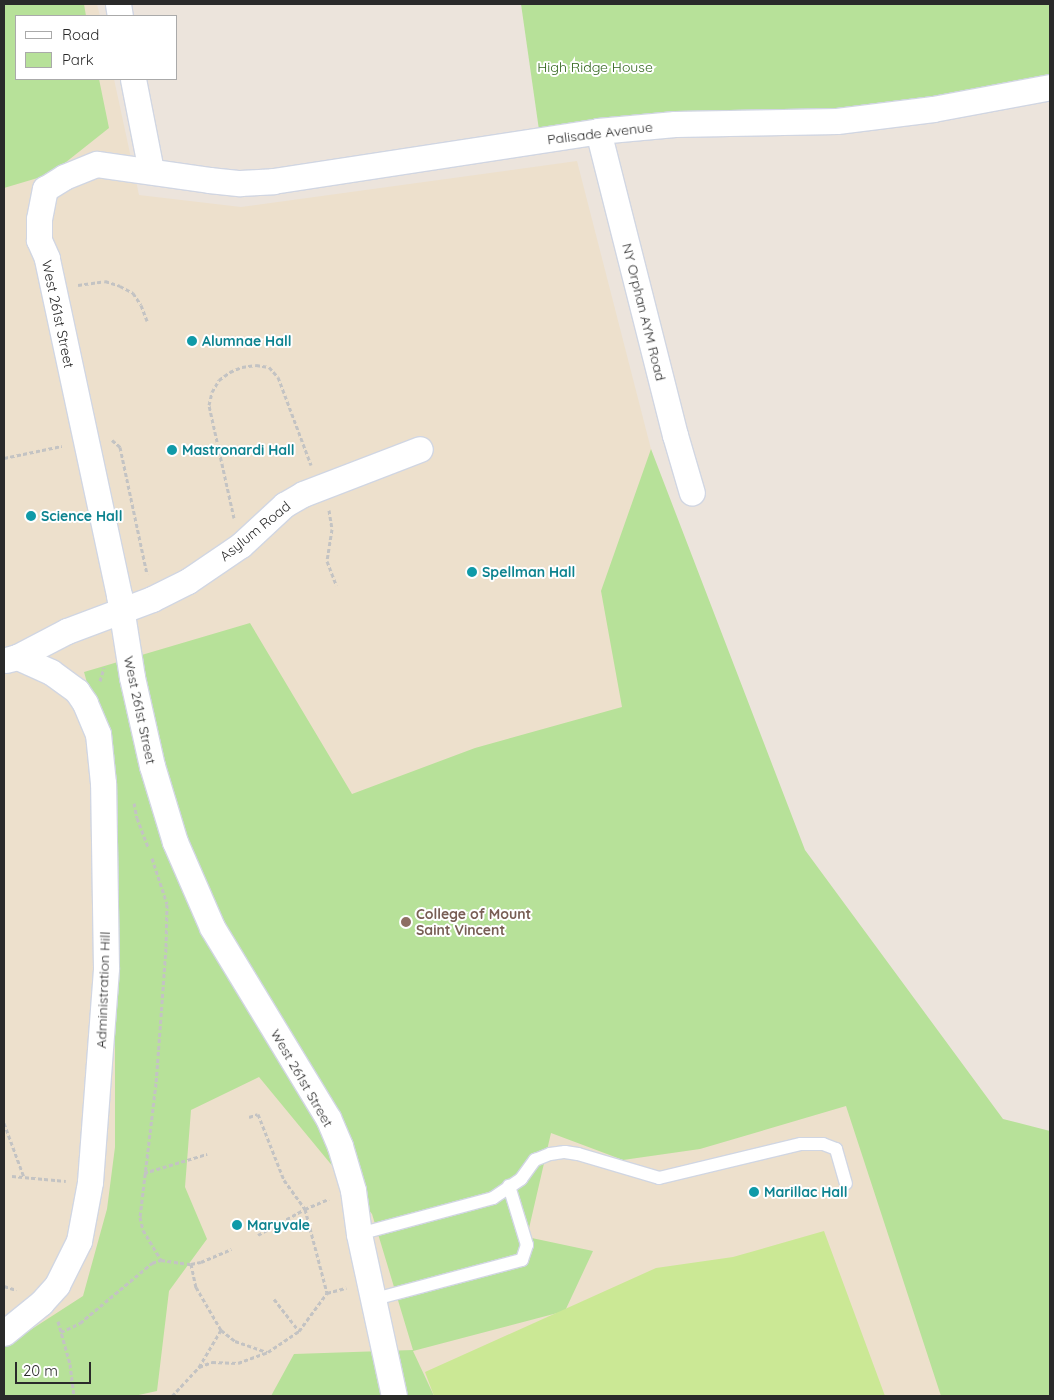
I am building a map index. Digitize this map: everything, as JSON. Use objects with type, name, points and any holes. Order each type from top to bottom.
[{"type":"street","points":[[133,80],[151,171]]},
{"type":"street","name":"Palisade Avenue","points":[[151,171],[232,182],[274,181],[598,131],[675,124],[837,121],[933,110],[1050,87]]},
{"type":"street","name":"NY Orphan AYM Road","points":[[598,131],[692,493]]},
{"type":"street","name":"West 261st Street","points":[[151,171],[98,164],[64,177],[46,189],[39,219],[40,240],[47,258],[122,612],[141,722],[175,842],[192,885],[212,927],[328,1118],[349,1173],[394,1396]]},
{"type":"street","name":"Asylum Road","points":[[122,612],[188,581],[241,545],[284,505],[320,487],[420,449]]},
{"type":"street","name":"Administration Hill","points":[[10,659],[67,630],[122,612]]},
{"type":"street","name":"Administration Hill","points":[[4,1333],[41,1303],[57,1285],[79,1241],[90,1182],[106,968],[102,783],[98,734],[85,703],[77,691],[51,672],[10,659]]},
{"type":"lane","points":[[360,1234],[493,1198],[520,1179],[534,1160],[550,1154],[565,1152],[578,1154],[659,1178],[801,1144],[823,1144],[836,1149],[846,1184]]},
{"type":"lane","points":[[374,1299],[522,1260],[528,1245],[510,1186]]},
{"type":"path","points":[[53,290],[105,281],[133,293],[141,305],[147,321]]},
{"type":"path","points":[[241,545],[209,405],[212,392],[219,380],[230,372],[256,365],[269,367],[278,377],[332,518],[327,561],[336,585]]},
{"type":"path","points":[[134,799],[137,818],[161,882],[167,904],[160,1032],[140,1217],[143,1230],[161,1260]]},
{"type":"path","points":[[199,1367],[212,1362],[238,1363],[268,1352],[298,1330],[326,1293],[305,1209],[284,1180],[258,1114],[249,1117]]},
{"type":"path","points":[[4,1123],[24,1178]]},
{"type":"path","points":[[144,1173],[207,1154]]},
{"type":"path","points":[[12,1176],[42,1180]]},
{"type":"path","points":[[258,1235],[305,1209],[353,1190]]},
{"type":"path","points":[[61,1332],[80,1323],[145,1267],[161,1260],[191,1264],[214,1258],[231,1249]]},
{"type":"path","points":[[191,1264],[196,1287],[221,1330],[235,1341],[268,1352]]},
{"type":"path","points":[[4,1286],[41,1303],[58,1320],[70,1364],[74,1396]]},
{"type":"path","points":[[274,1299],[298,1330]]},
{"type":"path","points":[[172,1396],[199,1367],[221,1330]]},
{"type":"shaded area","name":"College of Mount Saint Vincent","points":[[4,4],[97,4],[100,15],[15,15],[15,80],[114,80],[139,195],[241,207],[577,161],[651,449],[965,1396],[4,1396]]},
{"type":"green space","points":[[4,4],[84,4],[86,15],[15,15],[15,80],[99,80],[109,128],[51,174],[4,188]]},
{"type":"green space","name":"High Ridge House","points":[[521,4],[1050,4],[1050,87],[933,109],[539,130]]},
{"type":"green space","points":[[651,449],[805,850],[1003,1119],[1050,1131],[1050,1396],[941,1396],[846,1106],[700,1149],[623,1160],[551,1133],[527,1237],[593,1251],[565,1311],[413,1351],[434,1396],[271,1396],[294,1354],[413,1350],[372,1214],[259,1077],[191,1110],[185,1187],[207,1239],[169,1291],[157,1391],[134,1396],[4,1396],[4,1347],[83,1296],[107,1209],[115,1147],[115,783],[84,672],[250,623],[352,794],[475,748],[622,707],[601,591]]},
{"type":"green space","points":[[824,1231],[885,1396],[434,1396],[425,1372],[656,1268],[733,1257]]},
{"type":"place","name":"Alumnae Hall","points":[[192,341]]},
{"type":"place","name":"Mastronardi Hall","points":[[172,450]]},
{"type":"place","name":"Science Hall","points":[[31,516]]},
{"type":"place","name":"Spellman Hall","points":[[472,572]]},
{"type":"place","name":"College of Mount Saint Vincent","points":[[406,922]]},
{"type":"place","name":"Marillac Hall","points":[[754,1192]]},
{"type":"place","name":"Maryvale","points":[[237,1225]]}]
